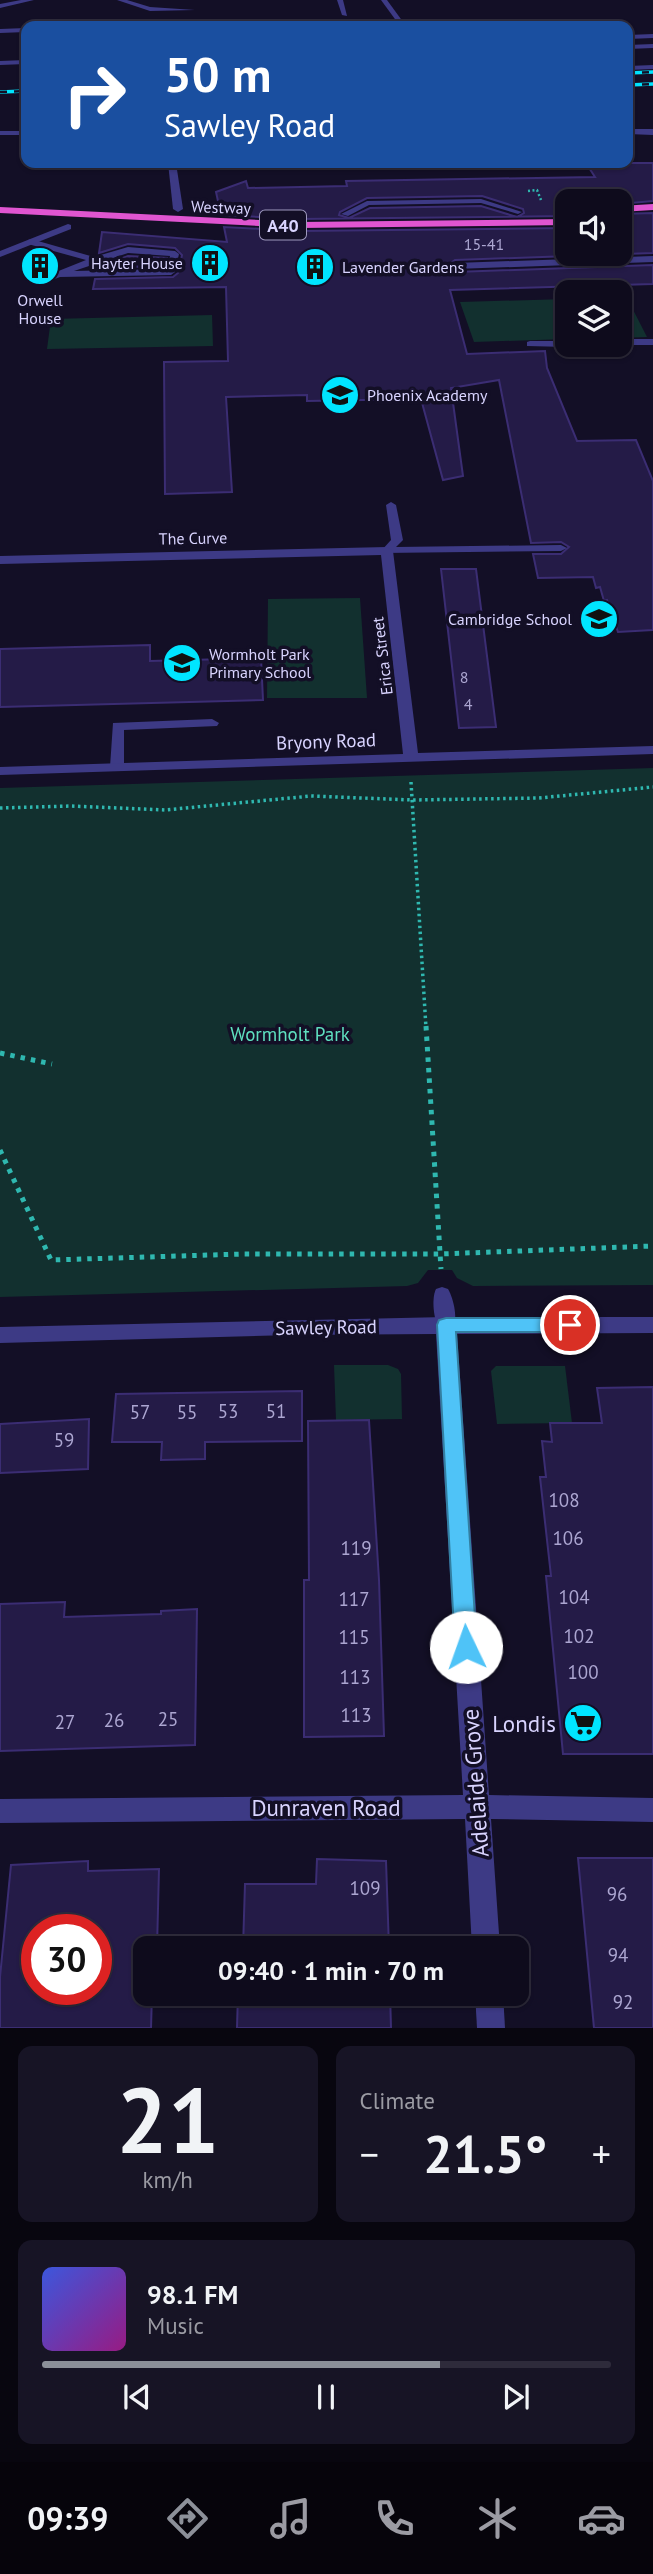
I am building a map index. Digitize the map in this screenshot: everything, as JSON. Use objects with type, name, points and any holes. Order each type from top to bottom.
[{"type":"highway","name":"Westway","points":[[0,199],[178,209],[345,214],[555,210]]},
{"type":"highway","points":[[632,209],[653,208]]},
{"type":"highway","name":"Westway","points":[[0,210],[299,225],[555,222]]},
{"type":"highway","points":[[632,219],[642,219]]},
{"type":"street","points":[[633,47],[653,46]]},
{"type":"street","points":[[0,63],[21,62]]},
{"type":"street","points":[[633,131],[653,132]]},
{"type":"street","points":[[173,168],[178,209]]},
{"type":"street","points":[[0,254],[68,227]]},
{"type":"street","points":[[455,266],[653,259]]},
{"type":"street","name":"The Curve","points":[[0,560],[387,551]]},
{"type":"street","name":"Erica Street","points":[[387,551],[410,757]]},
{"type":"street","name":"Bryony Road","points":[[0,771],[653,750]]},
{"type":"street","name":"Sawley Road","points":[[0,1335],[446,1325],[653,1325]]},
{"type":"street","name":"Adelaide Grove","points":[[446,1325],[485,1936]]},
{"type":"street","name":"Dunraven Road","points":[[0,1811],[476,1806],[653,1810]]},
{"type":"street","points":[[490,2006],[491,2028]]},
{"type":"lane","points":[[0,6],[31,0]]},
{"type":"lane","points":[[120,0],[150,9],[192,10]]},
{"type":"lane","points":[[340,0],[345,15]]},
{"type":"lane","points":[[384,0],[399,21]]},
{"type":"lane","points":[[0,31],[21,30]]},
{"type":"lane","points":[[633,37],[653,36]]},
{"type":"lane","points":[[633,68],[653,67]]},
{"type":"lane","points":[[0,133],[21,133]]},
{"type":"lane","points":[[31,242],[94,260]]},
{"type":"lane","points":[[39,282],[58,274],[94,260],[128,250],[174,254],[171,272],[58,274]]},
{"type":"lane","points":[[632,342],[653,342]]},
{"type":"lane","points":[[530,344],[555,344]]},
{"type":"lane","points":[[387,551],[397,540],[391,505]]},
{"type":"lane","points":[[387,551],[561,548]]},
{"type":"lane","points":[[117,767],[118,726],[212,723]]},
{"type":"lane","points":[[442,1294],[446,1325]]},
{"type":"path","points":[[410,757],[442,1294]]},
{"type":"path","points":[[0,808],[71,806],[165,810],[311,796],[413,800],[539,798],[653,787]]},
{"type":"path","points":[[0,1054],[52,1064]]},
{"type":"path","points":[[0,1150],[51,1260],[243,1254],[439,1254],[653,1246]]},
{"type":"green space","points":[[555,299],[555,339],[474,342],[460,302]]},
{"type":"green space","points":[[632,308],[647,337],[632,338]]},
{"type":"green space","points":[[212,315],[213,346],[47,349],[51,319]]},
{"type":"green space","points":[[360,598],[367,698],[267,698],[268,599]]},
{"type":"green space","name":"Wormholt Park","points":[[653,768],[653,1285],[473,1286],[457,1278],[452,1270],[428,1270],[418,1283],[407,1286],[0,1297],[0,788]]},
{"type":"green space","points":[[334,1365],[388,1365],[398,1369],[401,1374],[402,1419],[336,1420]]},
{"type":"green space","points":[[496,1366],[565,1366],[572,1423],[497,1424],[491,1371]]},
{"type":"building","points":[[633,163],[653,163],[653,201],[632,203],[632,189],[555,189],[555,216],[518,217],[524,213],[523,209],[482,196],[367,198],[339,215],[349,218],[370,208],[481,206],[516,217],[299,219],[221,215],[216,192],[246,181],[248,188],[347,186],[346,181],[595,177],[589,168],[633,168]]},
{"type":"building","points":[[653,213],[653,253],[632,254],[632,214]]},
{"type":"building","points":[[224,227],[299,231],[555,228],[555,256],[455,260],[448,265],[455,272],[653,265],[653,284],[632,285],[632,280],[555,280],[555,287],[450,290],[467,354],[545,351],[547,368],[577,441],[636,440],[653,481],[653,630],[618,632],[607,600],[604,601],[600,587],[596,588],[593,577],[538,578],[533,554],[561,554],[569,547],[561,542],[531,543],[499,380],[451,388],[463,476],[443,480],[421,399],[307,401],[307,395],[226,397],[232,492],[165,494],[164,362],[228,361],[226,287],[93,289],[95,279],[173,277],[178,273],[182,255],[175,248],[128,244],[99,253],[102,232],[227,242]]},
{"type":"building","points":[[128,256],[167,258],[165,266],[96,268]]},
{"type":"building","points":[[441,569],[476,569],[496,727],[459,728]]},
{"type":"building","points":[[150,645],[150,661],[261,658],[263,700],[0,707],[0,649]]},
{"type":"building","points":[[653,1387],[653,1754],[563,1754],[546,1576],[551,1576],[540,1477],[546,1477],[542,1441],[552,1442],[550,1423],[602,1423],[597,1388]]},
{"type":"building","points":[[302,1391],[302,1441],[205,1442],[205,1459],[161,1460],[162,1442],[112,1442],[116,1394]]},
{"type":"building","points":[[89,1419],[88,1469],[0,1473],[0,1424]]},
{"type":"building","points":[[369,1420],[379,1580],[384,1736],[304,1737],[304,1580],[309,1580],[308,1421]]},
{"type":"building","points":[[65,1602],[64,1617],[161,1614],[161,1611],[197,1609],[195,1745],[0,1751],[0,1604]]},
{"type":"building","points":[[578,1858],[653,1858],[653,2028],[594,2028]]},
{"type":"building","points":[[317,1859],[386,1861],[389,1936],[243,1936],[245,1884],[316,1884]]},
{"type":"building","points":[[88,1861],[88,1871],[159,1869],[157,1936],[133,1936],[133,2006],[152,2006],[151,2028],[0,2028],[0,1977],[11,1865]]},
{"type":"building","points":[[238,2006],[390,2006],[391,2028],[237,2028]]},
{"type":"railway","points":[[633,73],[653,72]]},
{"type":"railway","points":[[633,85],[653,84]]},
{"type":"railway","points":[[0,92],[21,91]]},
{"type":"place","name":"Hayter House","points":[[210,263]]},
{"type":"place","name":"Orwell House","points":[[40,266]]},
{"type":"place","name":"Lavender Gardens","points":[[315,267]]},
{"type":"place","name":"Phoenix Academy","points":[[340,395]]},
{"type":"place","name":"Cambridge School","points":[[599,619]]},
{"type":"place","name":"Wormholt Park Primary School","points":[[182,663]]},
{"type":"place","name":"Londis","points":[[583,1723]]},
{"type":"route","points":[[466,1647],[446,1325],[570,1325]]}]
